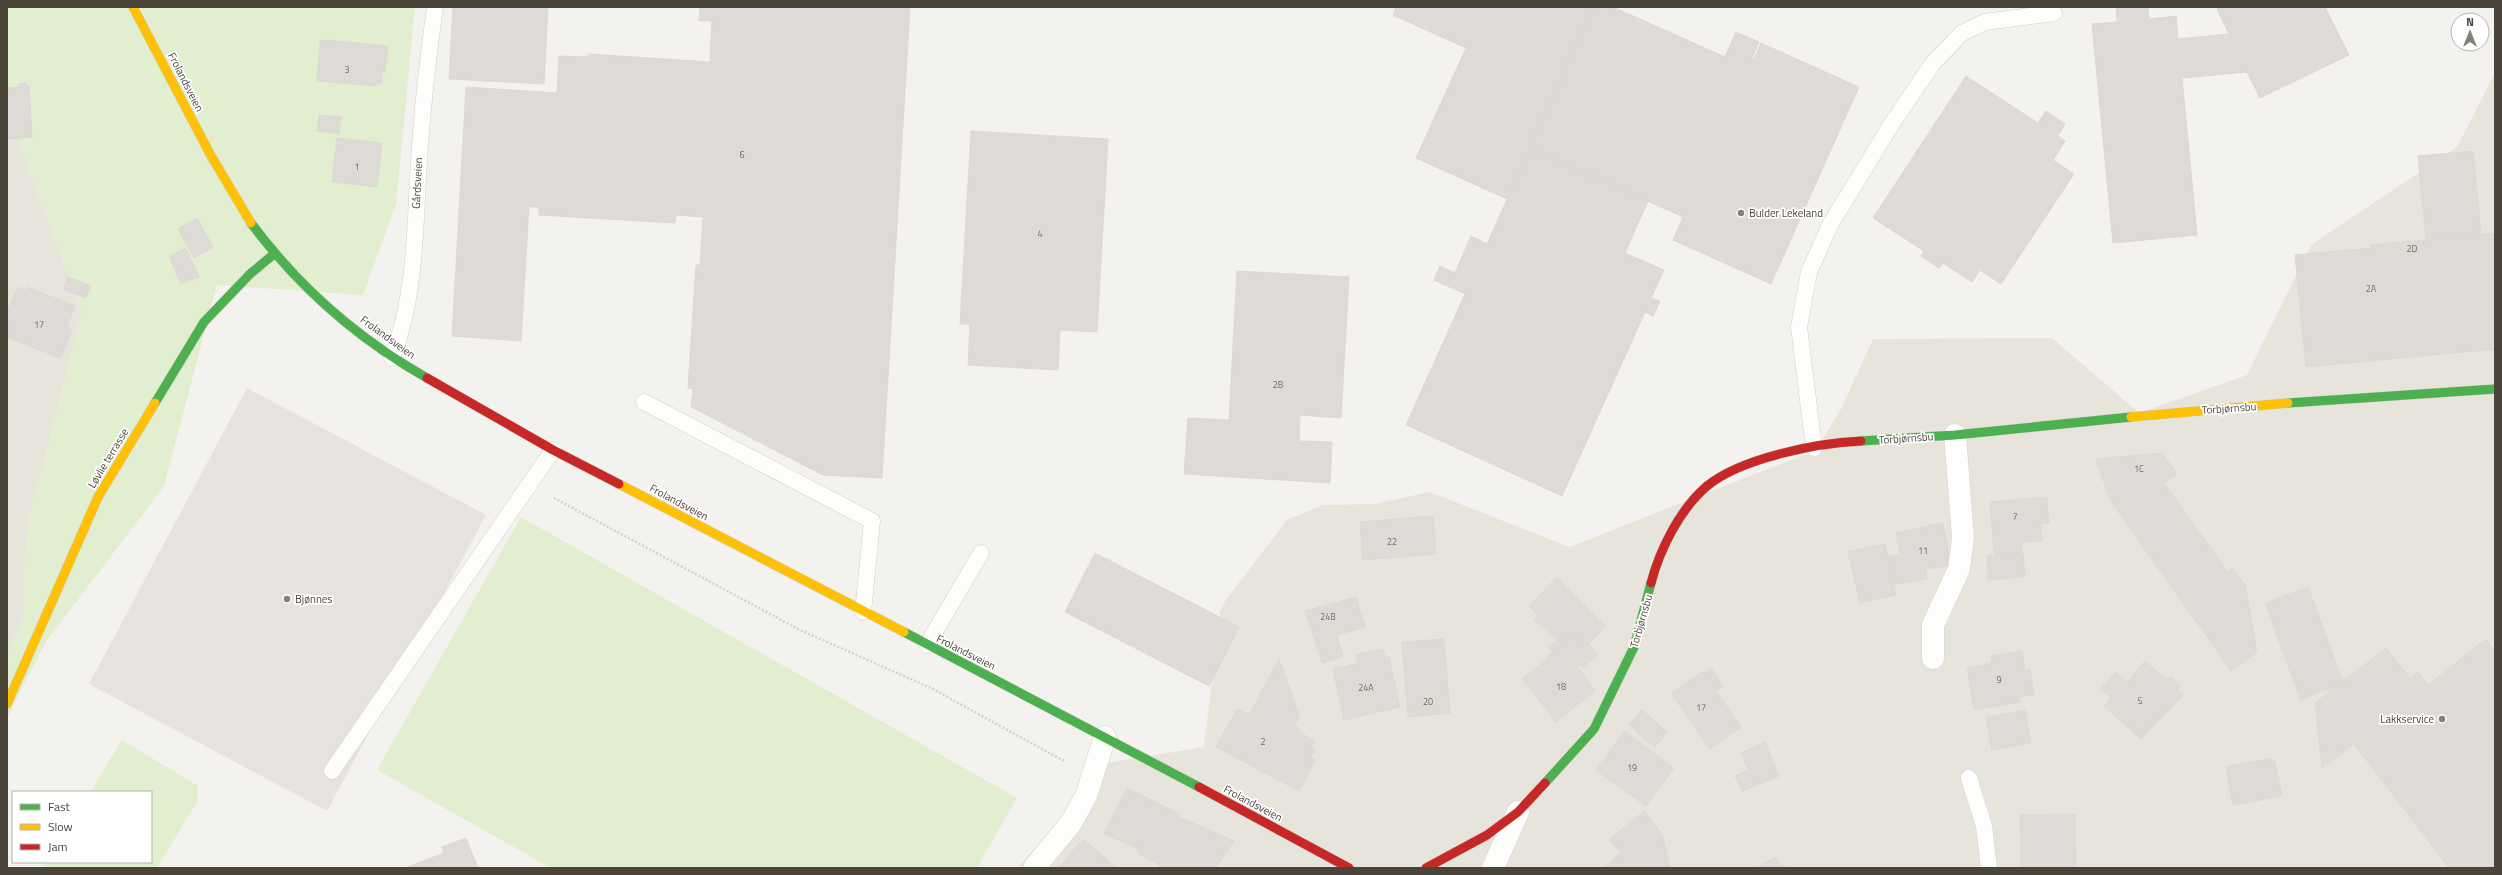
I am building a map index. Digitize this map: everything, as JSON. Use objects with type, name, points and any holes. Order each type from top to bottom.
[{"type":"street","name":"Frolandsveien","points":[[133,7],[210,154],[251,223],[274,254],[313,295],[392,358],[553,450],[1105,737],[1349,868]]},
{"type":"street","name":"Løvlie terrasse","points":[[7,704],[98,497],[204,322],[250,274],[274,254]]},
{"type":"street","name":"Torbjørnsbu","points":[[1426,868],[1487,835],[1518,812],[1594,728],[1634,647],[1655,568],[1683,512],[1707,486],[1732,471],[1778,454],[1854,441],[1955,434],[2203,409],[2495,389]]},
{"type":"street","points":[[1933,658],[1933,625],[1959,570],[1963,538],[1955,434]]},
{"type":"street","points":[[1034,868],[1071,823],[1093,777],[1105,737]]},
{"type":"street","name":"Torbjørnsbu","points":[[1493,868],[1518,812]]},
{"type":"lane","name":"Gårdsveien","points":[[392,358],[400,337],[412,269],[422,96],[435,7]]},
{"type":"lane","points":[[1814,448],[1799,327],[1809,272],[1830,225],[1891,125],[1933,63],[1962,33],[1985,22],[2054,13]]},
{"type":"lane","points":[[644,402],[872,521],[864,612]]},
{"type":"lane","points":[[332,771],[553,450]]},
{"type":"lane","points":[[927,645],[981,553]]},
{"type":"lane","points":[[1969,778],[1984,826],[1989,868]]},
{"type":"path","points":[[533,479],[558,502],[800,630],[931,688],[1093,777]]},
{"type":"shaded area","points":[[2495,73],[2495,868],[1018,868],[1107,763],[1204,747],[1220,612],[1225,601],[1287,520],[1323,505],[1374,504],[1430,492],[1569,547],[1801,456],[1814,453],[1841,409],[1873,339],[2052,338],[2139,413],[2247,375],[2311,245],[2457,147]]},
{"type":"shaded area","points":[[7,119],[16,134],[82,313],[29,519],[24,573],[24,616],[7,653]]},
{"type":"shaded area","name":"Bjønnes","points":[[247,388],[486,515],[327,811],[89,684]]},
{"type":"green space","points":[[7,7],[415,7],[396,204],[363,295],[217,285],[164,486],[46,642],[7,718],[7,653],[24,616],[24,573],[29,519],[82,313],[16,134],[7,119]]},
{"type":"green space","points":[[521,517],[1017,798],[977,868],[551,868],[377,770]]},
{"type":"green space","points":[[122,740],[198,786],[197,802],[157,868],[43,868],[46,863],[152,863],[152,791],[91,791]]},
{"type":"building","points":[[453,7],[548,7],[544,84],[449,79]]},
{"type":"building","points":[[700,7],[910,7],[882,478],[823,475],[691,407],[693,389],[688,388],[696,265],[700,265],[703,217],[676,215],[675,223],[539,215],[539,207],[529,207],[521,341],[452,336],[466,87],[557,93],[559,56],[589,57],[589,54],[710,62],[712,21],[699,21]]},
{"type":"building","points":[[1396,7],[1593,7],[1507,199],[1416,158],[1466,48],[1393,15]]},
{"type":"building","points":[[1593,7],[1613,7],[1725,57],[1736,32],[1759,42],[1752,58],[1754,59],[1761,43],[1859,87],[1771,284],[1673,240],[1683,217],[1530,148]]},
{"type":"building","points":[[2116,7],[2148,7],[2149,19],[2176,16],[2178,39],[2229,34],[2217,9],[2221,7],[2325,7],[2349,55],[2260,98],[2247,72],[2182,78],[2197,235],[2113,243],[2092,24],[2117,22]]},
{"type":"building","points":[[327,40],[388,46],[385,72],[382,72],[381,84],[376,84],[376,86],[317,81],[320,41]]},
{"type":"building","points":[[1966,76],[2038,123],[2046,111],[2065,124],[2058,136],[2065,141],[2053,160],[2074,174],[2001,284],[1980,270],[1972,282],[1943,263],[1939,268],[1921,256],[1924,251],[1873,218]]},
{"type":"building","points":[[26,83],[26,87],[29,86],[32,137],[7,139],[7,88],[19,87],[19,84]]},
{"type":"building","points":[[319,115],[341,117],[339,134],[317,131]]},
{"type":"building","points":[[971,131],[1108,139],[1097,332],[1060,330],[1058,370],[968,365],[970,324],[960,324]]},
{"type":"building","points":[[337,138],[382,143],[377,187],[332,182]]},
{"type":"building","points":[[1530,148],[1648,201],[1625,253],[1664,270],[1651,298],[1660,301],[1653,316],[1645,312],[1562,496],[1406,425],[1465,294],[1434,280],[1440,266],[1455,273],[1471,236],[1487,244]]},
{"type":"building","points":[[2473,151],[2481,234],[2426,239],[2418,156]]},
{"type":"building","points":[[197,218],[213,247],[194,258],[178,229]]},
{"type":"building","points":[[2495,233],[2495,349],[2306,367],[2295,255],[2371,248],[2370,245]]},
{"type":"building","points":[[186,248],[199,277],[181,284],[169,256]]},
{"type":"building","points":[[1237,271],[1349,277],[1341,418],[1300,415],[1299,441],[1332,442],[1330,483],[1184,474],[1188,418],[1229,420]]},
{"type":"building","points":[[68,277],[91,286],[86,298],[63,289]]},
{"type":"building","points":[[18,287],[26,291],[27,287],[75,306],[67,327],[72,330],[61,358],[8,338],[7,312]]},
{"type":"building","points":[[2162,453],[2177,474],[2164,483],[2227,571],[2232,568],[2245,585],[2257,652],[2231,671],[2110,500],[2096,459]]},
{"type":"building","points":[[2047,497],[2049,523],[2040,524],[2042,541],[2021,542],[2022,553],[1994,555],[1990,502]]},
{"type":"building","points":[[1433,516],[1436,554],[1363,560],[1360,522]]},
{"type":"building","points":[[1943,523],[1951,565],[1926,569],[1927,578],[1893,585],[1887,557],[1900,554],[1896,533]]},
{"type":"building","points":[[1885,544],[1896,595],[1860,603],[1848,552]]},
{"type":"building","points":[[1095,553],[1239,627],[1209,686],[1065,612]]},
{"type":"building","points":[[2023,554],[2025,577],[1988,580],[1987,556]]},
{"type":"building","points":[[1557,577],[1606,626],[1586,647],[1572,634],[1562,645],[1534,619],[1538,615],[1529,606]]},
{"type":"building","points":[[2308,587],[2343,682],[2335,688],[2321,691],[2301,701],[2265,603]]},
{"type":"building","points":[[1356,597],[1365,627],[1337,635],[1343,657],[1322,663],[1305,611]]},
{"type":"building","points":[[1572,634],[1586,647],[1589,644],[1598,655],[1583,668],[1580,665],[1577,666],[1595,691],[1556,722],[1522,679],[1548,658],[1547,656],[1553,651],[1548,647],[1557,640],[1562,645]]},
{"type":"building","points":[[1444,639],[1450,713],[1408,717],[1402,642]]},
{"type":"building","points":[[2486,639],[2495,651],[2495,868],[2449,868],[2354,744],[2322,768],[2315,703],[2386,648],[2410,678],[2418,672],[2428,685]]},
{"type":"building","points":[[1383,649],[1385,657],[1389,657],[1400,707],[1344,720],[1333,669],[1358,663],[1356,655]]},
{"type":"building","points":[[2022,651],[2025,670],[2030,670],[2034,695],[2019,697],[2020,702],[1974,710],[1967,668],[1992,663],[1991,656]]},
{"type":"building","points":[[1279,659],[1299,715],[1294,725],[1300,729],[1299,732],[1315,741],[1311,747],[1316,750],[1311,757],[1315,762],[1300,789],[1297,790],[1216,747],[1237,709],[1249,715]]},
{"type":"building","points":[[2145,661],[2165,679],[2171,677],[2180,685],[2178,691],[2183,695],[2141,739],[2104,706],[2111,698],[2100,689],[2116,672],[2127,682]]},
{"type":"building","points":[[1711,668],[1723,686],[1716,691],[1741,727],[1710,749],[1671,693],[1703,671],[1704,673]]},
{"type":"building","points":[[1642,710],[1667,732],[1655,747],[1629,725]]},
{"type":"building","points":[[2025,710],[2031,743],[1992,750],[1986,718]]},
{"type":"building","points":[[1624,731],[1674,768],[1646,806],[1596,770]]},
{"type":"building","points":[[1765,742],[1779,776],[1742,791],[1735,776],[1748,770],[1741,753]]},
{"type":"building","points":[[2271,758],[2272,762],[2275,761],[2282,796],[2233,805],[2226,767]]},
{"type":"building","points":[[1127,788],[1180,814],[1179,817],[1234,841],[1215,868],[1158,868],[1160,865],[1139,854],[1140,851],[1136,850],[1137,848],[1104,834]]},
{"type":"building","points":[[1644,811],[1662,834],[1670,868],[1603,868],[1621,853],[1609,840]]},
{"type":"building","points":[[2075,814],[2076,868],[2021,868],[2020,815]]},
{"type":"building","points":[[466,838],[478,868],[405,868],[444,853],[442,847]]},
{"type":"building","points":[[1083,839],[1117,868],[1058,868]]},
{"type":"building","points":[[1776,857],[1780,865],[1783,864],[1785,868],[1756,868]]},
{"type":"traffic: fast","points":[[251,223],[289,268],[331,310],[377,346],[427,378]]},
{"type":"traffic: fast","points":[[155,403],[204,322],[250,274],[274,254]]},
{"type":"traffic: fast","points":[[2288,403],[2495,389]]},
{"type":"traffic: fast","points":[[1861,441],[1955,435],[2131,417]]},
{"type":"traffic: fast","points":[[1545,783],[1594,729],[1634,647],[1651,583]]},
{"type":"traffic: fast","points":[[904,632],[1199,787]]},
{"type":"traffic: slow","points":[[133,7],[210,154],[251,223]]},
{"type":"traffic: slow","points":[[7,704],[98,497],[155,403]]},
{"type":"traffic: slow","points":[[2131,417],[2288,403]]},
{"type":"traffic: slow","points":[[619,484],[904,632]]},
{"type":"traffic: jam","points":[[427,378],[553,450],[619,484]]},
{"type":"traffic: jam","points":[[1651,583],[1660,557],[1672,530],[1688,506],[1707,486],[1739,467],[1759,460],[1823,445],[1861,441]]},
{"type":"traffic: jam","points":[[1426,868],[1487,835],[1518,812],[1545,783]]},
{"type":"traffic: jam","points":[[1199,787],[1349,868]]},
{"type":"place","name":"Bulder Lekeland","points":[[1741,213]]},
{"type":"place","name":"Bjønnes","points":[[287,599]]},
{"type":"place","name":"Lakkservice","points":[[2442,719]]}]
